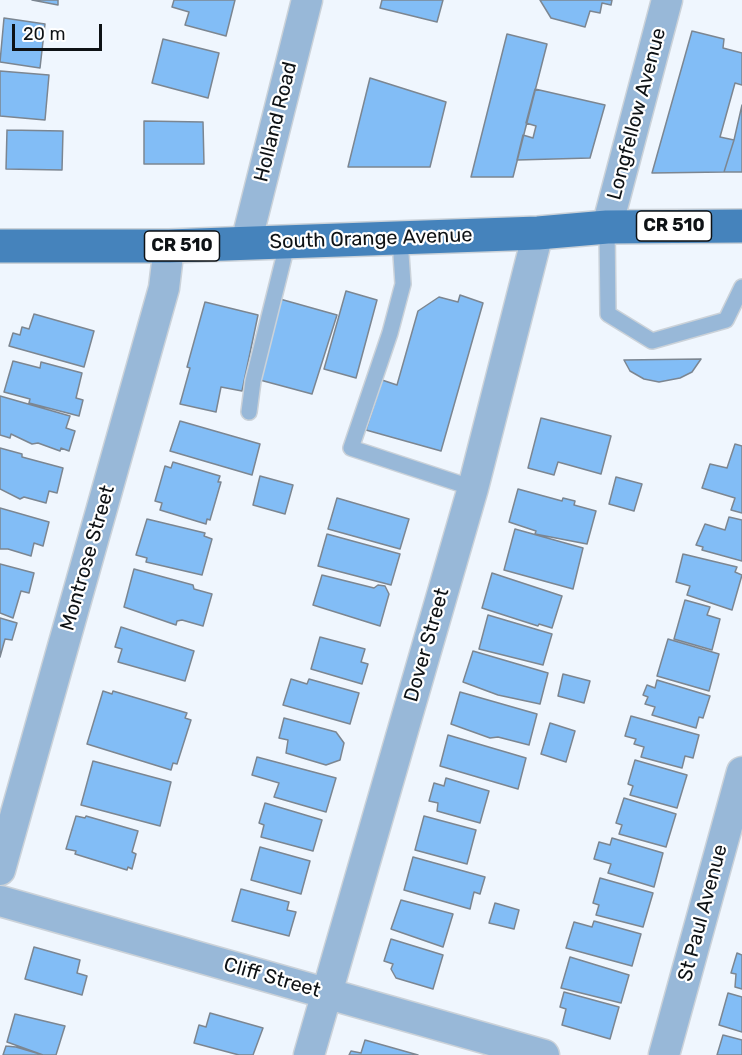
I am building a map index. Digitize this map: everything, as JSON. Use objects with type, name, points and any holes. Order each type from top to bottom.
[{"type":"main road","name":"South Orange Avenue","points":[[0,246],[169,246],[400,239],[538,233],[607,227],[742,226]]},
{"type":"street","name":"Holland Road","points":[[246,243],[307,0]]},
{"type":"street","name":"Longfellow Avenue","points":[[607,227],[667,0]]},
{"type":"street","name":"Dover Street","points":[[309,1055],[472,488],[538,233]]},
{"type":"street","name":"Montrose Street","points":[[0,870],[164,288],[169,246]]},
{"type":"street","name":"St Paul Avenue","points":[[664,1055],[742,772]]},
{"type":"street","name":"Cliff Street","points":[[0,901],[544,1055]]},
{"type":"lane","points":[[607,227],[608,314],[652,341],[726,320],[742,287]]},
{"type":"lane","points":[[400,239],[403,284],[390,333],[351,448],[472,488]]},
{"type":"lane","points":[[249,412],[253,381],[288,241]]},
{"type":"building","points":[[32,0],[58,0],[58,5]]},
{"type":"building","points":[[174,0],[235,0],[226,36],[185,25],[189,12],[172,7]]},
{"type":"building","points":[[382,0],[443,0],[437,22],[380,8]]},
{"type":"building","points":[[540,0],[612,0],[611,5],[602,3],[600,13],[590,11],[585,27],[551,18]]},
{"type":"building","points":[[4,18],[45,24],[40,68],[0,62]]},
{"type":"building","points":[[692,31],[724,39],[723,48],[742,53],[742,85],[735,83],[720,137],[734,140],[724,172],[652,173]]},
{"type":"building","points":[[507,34],[547,44],[513,177],[471,177]]},
{"type":"building","points":[[163,39],[219,53],[208,98],[152,83]]},
{"type":"building","points":[[0,71],[49,75],[45,120],[0,116]]},
{"type":"building","points":[[370,78],[446,102],[430,167],[348,167]]},
{"type":"building","points":[[535,89],[605,105],[590,158],[517,160],[523,135],[533,138],[536,126],[526,123]]},
{"type":"building","points":[[742,105],[742,172],[724,172],[734,140]]},
{"type":"building","points":[[144,121],[203,122],[204,164],[144,164]]},
{"type":"building","points":[[7,130],[63,131],[62,170],[6,169]]},
{"type":"building","points":[[346,291],[377,300],[356,378],[324,369]]},
{"type":"building","points":[[460,295],[483,303],[441,451],[366,430],[382,380],[397,385],[418,311],[439,297],[458,302]]},
{"type":"building","points":[[280,299],[337,315],[312,394],[260,380]]},
{"type":"building","points":[[205,302],[258,315],[242,391],[221,387],[216,412],[180,404],[190,368],[187,367]]},
{"type":"building","points":[[34,314],[94,331],[84,367],[9,346],[13,333],[20,335],[22,327],[29,329]]},
{"type":"building","points":[[701,359],[692,372],[680,378],[659,382],[644,379],[630,371],[624,360]]},
{"type":"building","points":[[13,361],[40,368],[41,362],[82,373],[76,398],[83,400],[79,416],[29,403],[30,399],[4,392]]},
{"type":"building","points":[[0,396],[70,416],[66,428],[75,431],[69,451],[61,448],[60,451],[38,443],[32,444],[11,434],[10,438],[0,435]]},
{"type":"building","points":[[541,418],[611,436],[601,474],[558,462],[554,475],[528,468]]},
{"type":"building","points":[[180,421],[260,444],[252,475],[170,451]]},
{"type":"building","points":[[735,444],[742,446],[742,513],[731,510],[735,498],[702,488],[710,464],[727,468]]},
{"type":"building","points":[[0,448],[22,454],[22,457],[63,468],[57,493],[49,491],[46,503],[24,497],[20,499],[0,489]]},
{"type":"building","points":[[173,462],[220,476],[218,482],[221,482],[210,520],[207,519],[206,524],[160,510],[162,503],[155,501],[165,466],[171,468]]},
{"type":"building","points":[[260,476],[293,485],[285,514],[253,505]]},
{"type":"building","points":[[616,477],[642,484],[634,511],[609,504]]},
{"type":"building","points":[[518,489],[562,501],[563,498],[575,501],[574,505],[596,511],[587,544],[535,534],[536,531],[509,522]]},
{"type":"building","points":[[337,498],[409,519],[400,549],[328,529]]},
{"type":"building","points":[[0,508],[49,522],[43,546],[34,543],[31,556],[0,549]]},
{"type":"building","points":[[729,517],[742,520],[742,561],[702,550],[703,547],[696,545],[705,524],[725,530]]},
{"type":"building","points":[[147,519],[205,533],[204,536],[212,539],[202,575],[146,562],[147,558],[136,555]]},
{"type":"building","points":[[515,529],[583,548],[573,589],[504,570]]},
{"type":"building","points":[[327,534],[400,554],[391,585],[318,566]]},
{"type":"building","points":[[683,554],[737,567],[735,572],[742,575],[732,610],[687,595],[690,586],[676,582]]},
{"type":"building","points":[[0,564],[34,573],[29,593],[21,591],[13,618],[0,613]]},
{"type":"building","points":[[134,569],[193,585],[194,589],[212,594],[203,626],[182,620],[177,621],[176,625],[124,607]]},
{"type":"building","points":[[492,573],[562,596],[552,628],[539,624],[538,626],[482,608]]},
{"type":"building","points":[[322,575],[374,588],[378,585],[385,586],[389,594],[380,626],[313,605]]},
{"type":"building","points":[[685,600],[710,607],[707,615],[720,619],[712,650],[674,639]]},
{"type":"building","points":[[488,615],[552,634],[543,665],[479,649]]},
{"type":"building","points":[[0,618],[17,623],[12,640],[5,639],[0,657]]},
{"type":"building","points":[[121,627],[194,651],[185,681],[118,662],[122,649],[115,647]]},
{"type":"building","points":[[320,637],[365,649],[361,662],[368,664],[362,684],[311,669]]},
{"type":"building","points":[[668,639],[719,654],[709,691],[657,676]]},
{"type":"building","points":[[473,651],[548,673],[540,704],[498,695],[463,682]]},
{"type":"building","points":[[563,674],[590,681],[584,703],[558,696]]},
{"type":"building","points":[[291,679],[307,684],[309,679],[359,693],[350,724],[283,705]]},
{"type":"building","points":[[657,680],[710,696],[703,718],[699,717],[696,728],[652,715],[655,707],[645,704],[648,697],[643,695],[647,685],[655,688]]},
{"type":"building","points":[[103,691],[112,694],[113,691],[187,713],[185,718],[191,720],[177,764],[173,763],[171,770],[87,744]]},
{"type":"building","points":[[460,692],[537,714],[529,745],[498,737],[490,738],[451,724]]},
{"type":"building","points":[[631,716],[699,735],[693,758],[685,756],[682,768],[641,757],[644,747],[634,744],[636,739],[625,736]]},
{"type":"building","points":[[284,718],[336,732],[344,743],[340,760],[326,765],[286,753],[288,740],[279,738]]},
{"type":"building","points":[[550,723],[575,731],[566,762],[541,754]]},
{"type":"building","points":[[448,735],[526,758],[518,789],[440,766]]},
{"type":"building","points":[[257,757],[336,778],[326,812],[274,797],[279,783],[252,775]]},
{"type":"building","points":[[635,760],[687,775],[677,808],[630,795],[633,786],[628,784]]},
{"type":"building","points":[[93,761],[171,782],[160,826],[81,805]]},
{"type":"building","points":[[446,778],[489,791],[480,823],[437,811],[438,803],[429,801],[434,783],[444,786]]},
{"type":"building","points":[[624,798],[676,814],[666,847],[619,834],[622,825],[616,823]]},
{"type":"building","points":[[265,803],[322,820],[313,851],[261,837],[264,825],[259,823]]},
{"type":"building","points":[[76,816],[85,818],[86,816],[138,831],[132,852],[136,854],[132,869],[128,867],[127,870],[66,849]]},
{"type":"building","points":[[424,816],[476,830],[467,864],[415,850]]},
{"type":"building","points":[[612,838],[663,853],[654,887],[608,873],[611,864],[594,859],[599,842],[610,845]]},
{"type":"building","points":[[260,847],[310,861],[301,894],[251,880]]},
{"type":"building","points":[[413,857],[485,877],[480,894],[474,892],[470,909],[404,890]]},
{"type":"building","points":[[600,878],[653,893],[643,927],[596,915],[599,905],[593,903]]},
{"type":"building","points":[[241,889],[289,902],[287,910],[296,912],[289,936],[232,921]]},
{"type":"building","points":[[401,900],[453,914],[443,947],[391,929]]},
{"type":"building","points":[[495,903],[519,910],[514,929],[489,923]]},
{"type":"building","points":[[594,921],[641,934],[632,966],[566,948],[574,922],[592,927]]},
{"type":"building","points":[[391,939],[443,955],[433,989],[396,978],[391,969],[393,964],[384,961]]},
{"type":"building","points":[[34,947],[80,960],[77,973],[87,976],[82,995],[25,979]]},
{"type":"building","points":[[737,953],[742,955],[742,989],[735,987],[736,974],[731,973]]},
{"type":"building","points":[[570,957],[629,975],[621,1003],[561,988]]},
{"type":"building","points":[[564,992],[619,1007],[610,1039],[562,1025],[566,1009],[560,1007]]},
{"type":"building","points":[[728,993],[742,997],[742,1032],[719,1025]]},
{"type":"building","points":[[210,1013],[263,1028],[253,1055],[239,1055],[194,1043],[199,1025],[206,1027]]},
{"type":"building","points":[[15,1014],[65,1026],[56,1055],[43,1055],[7,1042]]},
{"type":"building","points":[[723,1035],[742,1040],[742,1055],[717,1055]]},
{"type":"building","points":[[365,1040],[418,1055],[349,1055],[351,1051],[361,1053]]},
{"type":"building","points":[[6,1046],[16,1047],[43,1055],[3,1055]]}]
